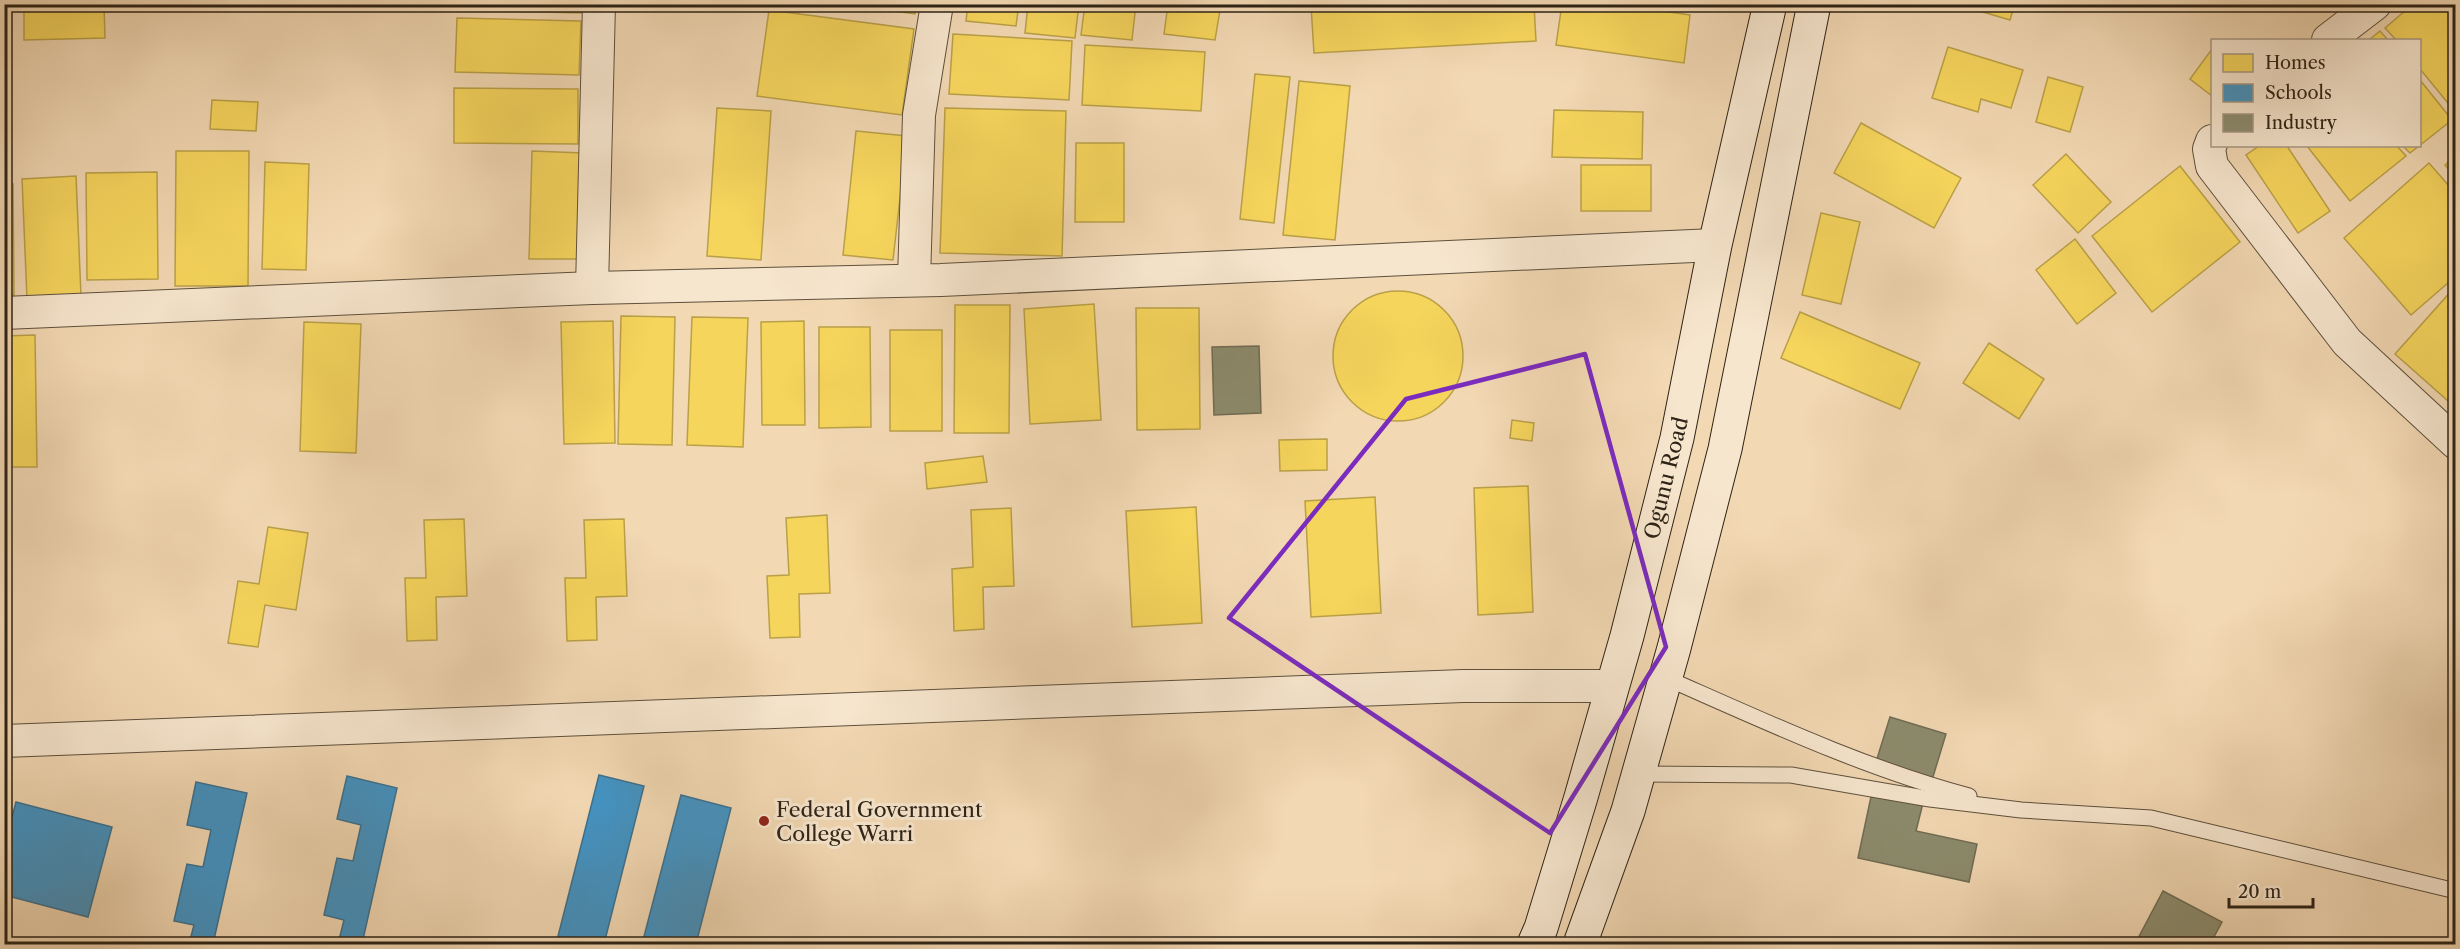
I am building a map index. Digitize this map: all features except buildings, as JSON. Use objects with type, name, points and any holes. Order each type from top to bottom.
[{"type":"main road","name":"Ogunu Road","points":[[1534,945],[1563,861],[1627,636],[1677,438],[1715,245],[1770,4]]},
{"type":"main road","points":[[1580,945],[1639,774],[1725,449],[1814,4]]},
{"type":"street","points":[[592,288],[599,4]]},
{"type":"street","points":[[914,280],[919,115],[937,4]]},
{"type":"street","points":[[2329,39],[2375,4]]},
{"type":"street","points":[[2211,143],[2209,148],[2212,166],[2347,342],[2456,443]]},
{"type":"street","points":[[4,313],[592,288],[914,280],[1715,245]]},
{"type":"street","points":[[4,741],[1463,686],[1612,686]]},
{"type":"lane","points":[[1664,677],[1812,742],[1933,787],[2021,810]]},
{"type":"lane","points":[[1639,774],[1791,775],[1930,799],[2021,810],[2151,818],[2456,891]]},
{"type":"highlighted area","points":[[1585,354],[1666,647],[1550,833],[1229,618],[1406,399]]},
{"type":"place","name":"Federal Government College Warri","points":[[764,821]]}]
